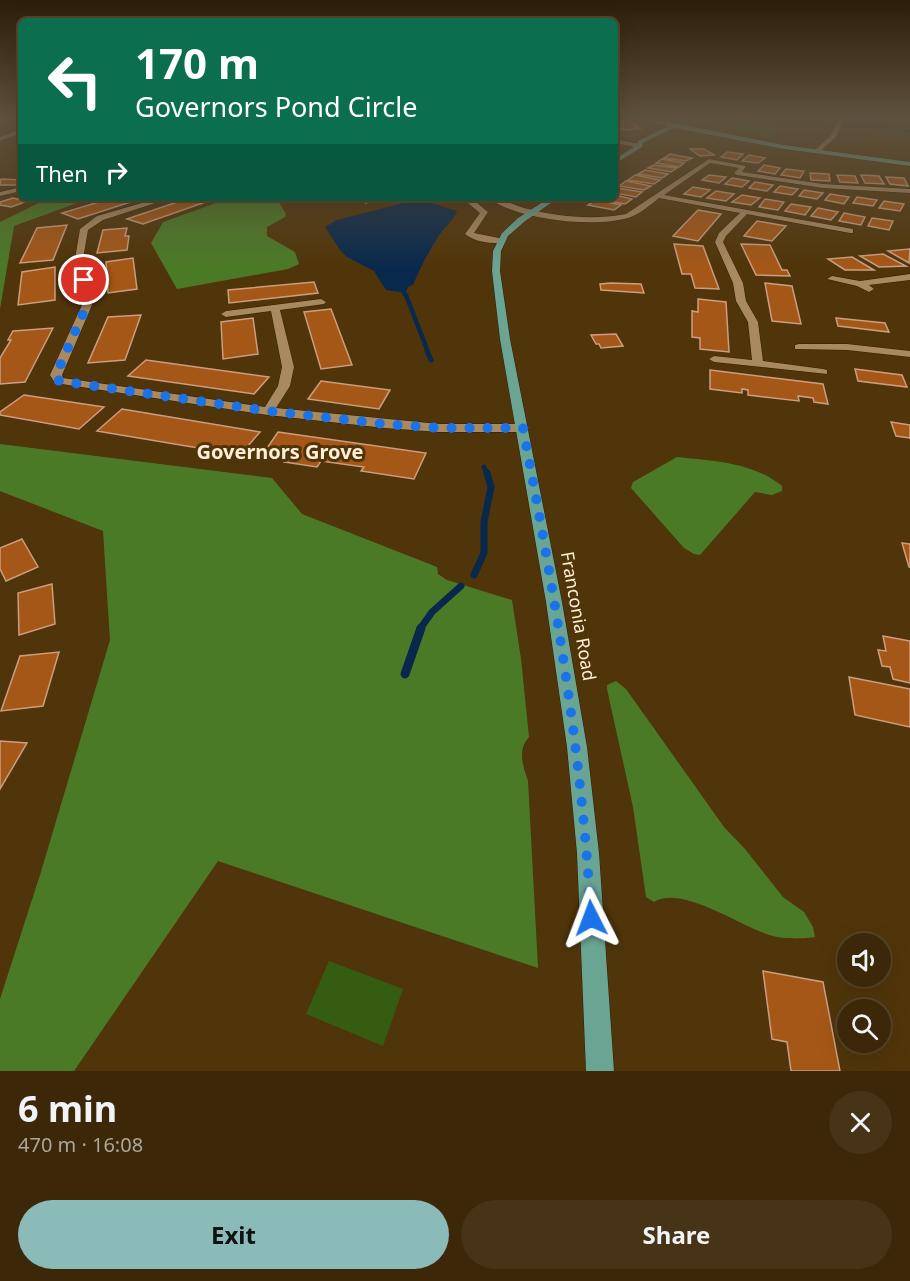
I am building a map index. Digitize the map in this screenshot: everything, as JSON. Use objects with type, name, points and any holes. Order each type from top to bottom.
[{"type":"main road","points":[[501,241],[512,227],[549,201]]},
{"type":"main road","name":"Franconia Road","points":[[501,241],[496,260],[498,292],[555,602],[578,747],[588,853],[600,1071]]},
{"type":"street","points":[[501,201],[533,211],[578,220],[616,220],[628,216],[698,167]]},
{"type":"street","points":[[744,167],[737,173],[823,186],[910,191]]},
{"type":"street","points":[[0,194],[18,190]]},
{"type":"street","points":[[897,190],[910,198]]},
{"type":"street","points":[[658,196],[850,231]]},
{"type":"street","points":[[157,201],[100,218],[86,225],[79,259],[88,297],[87,305],[56,375],[59,381],[268,411],[413,426],[523,428]]},
{"type":"street","points":[[470,201],[484,212],[469,234],[476,238],[501,241]]},
{"type":"street","points":[[745,212],[722,235],[719,242],[738,283],[741,301],[753,322],[758,364]]},
{"type":"street","points":[[860,284],[910,276]]},
{"type":"street","points":[[832,279],[860,284],[871,290]]},
{"type":"street","points":[[226,314],[321,302]]},
{"type":"street","points":[[268,411],[284,386],[288,367],[275,308]]},
{"type":"street","points":[[799,347],[847,347],[910,354]]},
{"type":"street","points":[[714,359],[823,372]]},
{"type":"green space","points":[[43,201],[83,201],[14,226],[0,309],[0,222]]},
{"type":"green space","points":[[222,201],[278,201],[286,214],[285,217],[267,227],[267,236],[295,252],[299,264],[288,269],[177,289],[151,243],[163,222]]},
{"type":"green space","points":[[0,444],[272,478],[302,514],[437,567],[438,574],[447,580],[512,600],[529,737],[523,747],[522,758],[528,781],[538,968],[218,861],[74,1071],[0,1071],[0,999],[40,875],[110,640],[103,531],[0,491]]},
{"type":"green space","points":[[677,457],[745,467],[770,478],[782,486],[782,491],[772,495],[755,492],[700,555],[694,554],[684,548],[631,488],[633,482]]},
{"type":"green space","points":[[616,681],[626,689],[724,827],[745,849],[783,897],[804,912],[813,927],[815,937],[777,937],[696,903],[666,898],[654,902],[646,897],[633,807],[607,689],[607,685]]},
{"type":"green space","points":[[329,961],[403,989],[383,1046],[306,1014]]},
{"type":"water","points":[[407,202],[432,203],[457,211],[430,249],[413,285],[408,287],[403,296],[401,292],[386,290],[374,271],[347,257],[325,227],[337,220]]},
{"type":"building","points":[[669,167],[677,168],[671,172],[648,168]]},
{"type":"building","points":[[762,167],[780,168],[775,174],[758,171]]},
{"type":"building","points":[[786,169],[804,171],[800,178],[781,175]]},
{"type":"building","points":[[645,170],[668,174],[662,178],[638,174]]},
{"type":"building","points":[[810,173],[829,174],[830,181],[811,180]]},
{"type":"building","points":[[635,175],[660,180],[654,184],[628,180]]},
{"type":"building","points":[[709,175],[726,177],[719,183],[702,180]]},
{"type":"building","points":[[837,175],[855,176],[858,183],[840,182]]},
{"type":"building","points":[[861,175],[879,176],[884,184],[865,183]]},
{"type":"building","points":[[886,177],[904,178],[908,186],[890,184]]},
{"type":"building","points":[[732,178],[749,181],[742,187],[725,184]]},
{"type":"building","points":[[1,179],[18,180],[16,185],[0,185]]},
{"type":"building","points":[[626,181],[651,186],[644,190],[619,186]]},
{"type":"building","points":[[755,182],[773,185],[767,191],[749,188]]},
{"type":"building","points":[[780,186],[798,189],[792,195],[774,192]]},
{"type":"building","points":[[693,187],[710,190],[701,197],[684,194]]},
{"type":"building","points":[[618,188],[642,192],[636,197],[618,194]]},
{"type":"building","points":[[804,190],[823,193],[817,199],[799,196]]},
{"type":"building","points":[[716,191],[734,194],[726,201],[707,198]]},
{"type":"building","points":[[830,194],[849,197],[844,204],[825,200]]},
{"type":"building","points":[[742,195],[760,198],[751,205],[732,202]]},
{"type":"building","points":[[618,196],[632,199],[625,204],[609,201],[618,201]]},
{"type":"building","points":[[857,197],[877,200],[873,206],[853,203]]},
{"type":"building","points":[[13,198],[18,201],[28,201],[11,207],[0,205],[0,202]]},
{"type":"building","points":[[765,199],[784,202],[778,210],[759,207]]},
{"type":"building","points":[[102,201],[134,201],[78,219],[62,213]]},
{"type":"building","points":[[180,201],[208,201],[143,224],[127,219]]},
{"type":"building","points":[[594,201],[601,201],[621,205],[614,210],[588,205]]},
{"type":"building","points":[[884,201],[904,204],[900,211],[879,208]]},
{"type":"building","points":[[791,204],[811,207],[805,215],[785,211]]},
{"type":"building","points":[[818,208],[838,212],[831,220],[811,216]]},
{"type":"building","points":[[698,210],[721,214],[698,241],[673,236]]},
{"type":"building","points":[[844,213],[865,217],[861,225],[839,221]]},
{"type":"building","points":[[872,218],[893,221],[889,230],[868,226]]},
{"type":"building","points":[[757,221],[786,226],[772,241],[744,236]]},
{"type":"building","points":[[67,225],[53,260],[20,263],[37,228]]},
{"type":"building","points":[[127,228],[125,236],[129,236],[127,250],[97,253],[103,230]]},
{"type":"building","points":[[674,244],[703,246],[719,289],[695,288],[691,274],[682,274]]},
{"type":"building","points":[[741,244],[770,245],[782,270],[787,270],[790,276],[756,275]]},
{"type":"building","points":[[910,249],[909,263],[888,251]]},
{"type":"building","points":[[883,254],[906,266],[879,267],[860,256]]},
{"type":"building","points":[[852,257],[874,270],[845,270],[828,259]]},
{"type":"building","points":[[133,258],[137,289],[108,293],[106,262]]},
{"type":"building","points":[[55,267],[55,300],[18,305],[22,272]]},
{"type":"building","points":[[314,282],[318,293],[229,303],[228,290]]},
{"type":"building","points":[[765,283],[792,286],[801,324],[772,321]]},
{"type":"building","points":[[600,284],[641,284],[644,293],[601,290]]},
{"type":"building","points":[[698,299],[726,302],[729,352],[700,349],[700,338],[692,337],[692,311],[698,312]]},
{"type":"building","points":[[331,309],[352,365],[321,369],[304,312]]},
{"type":"building","points":[[141,315],[125,360],[88,363],[108,317]]},
{"type":"building","points":[[253,318],[258,354],[223,359],[221,322]]},
{"type":"building","points":[[836,318],[885,323],[889,332],[838,326]]},
{"type":"building","points":[[53,328],[25,382],[0,384],[0,358],[11,340],[8,340],[13,331]]},
{"type":"building","points":[[616,334],[623,346],[601,348],[591,335]]},
{"type":"building","points":[[146,360],[269,377],[254,394],[128,376]]},
{"type":"building","points":[[855,369],[902,375],[907,387],[858,381]]},
{"type":"building","points":[[710,370],[823,384],[828,404],[814,402],[813,398],[798,396],[799,401],[748,395],[748,390],[742,389],[742,393],[710,389]]},
{"type":"building","points":[[321,381],[390,390],[379,409],[308,399]]},
{"type":"building","points":[[24,395],[104,407],[79,429],[0,415],[0,412]]},
{"type":"building","points":[[122,409],[260,432],[240,455],[97,431]]},
{"type":"building","points":[[891,422],[910,425],[910,438],[896,436]]},
{"type":"building","points":[[278,432],[426,453],[414,479],[361,471],[364,467],[321,461],[317,467],[284,462],[287,457],[263,454]]},
{"type":"building","points":[[22,539],[38,567],[6,581],[0,569],[0,548]]},
{"type":"building","points":[[902,543],[910,544],[910,567],[909,567]]},
{"type":"building","points":[[52,584],[55,624],[19,635],[18,593]]},
{"type":"building","points":[[883,636],[910,641],[910,683],[893,679],[890,667],[882,666],[878,650],[886,651]]},
{"type":"building","points":[[59,652],[43,706],[1,711],[20,656]]},
{"type":"building","points":[[849,677],[910,689],[910,727],[855,715]]},
{"type":"building","points":[[0,741],[27,743],[0,789]]},
{"type":"building","points":[[763,971],[823,982],[840,1071],[791,1071],[787,1042],[772,1039]]},
{"type":"waterway","points":[[406,295],[428,352]]},
{"type":"waterway","points":[[427,351],[431,360]]},
{"type":"waterway","points":[[484,467],[487,473]]},
{"type":"waterway","points":[[474,575],[484,553],[484,522],[491,487],[487,473]]},
{"type":"waterway","points":[[420,629],[432,612],[461,586]]},
{"type":"waterway","points":[[405,674],[421,628]]},
{"type":"district","name":"Governors Grove","points":[[280,451]]},
{"type":"route","points":[[84,280],[88,297],[87,305],[56,375],[59,381],[268,411],[385,424],[439,428],[523,428],[555,602],[578,747],[588,853],[591,918]]}]
